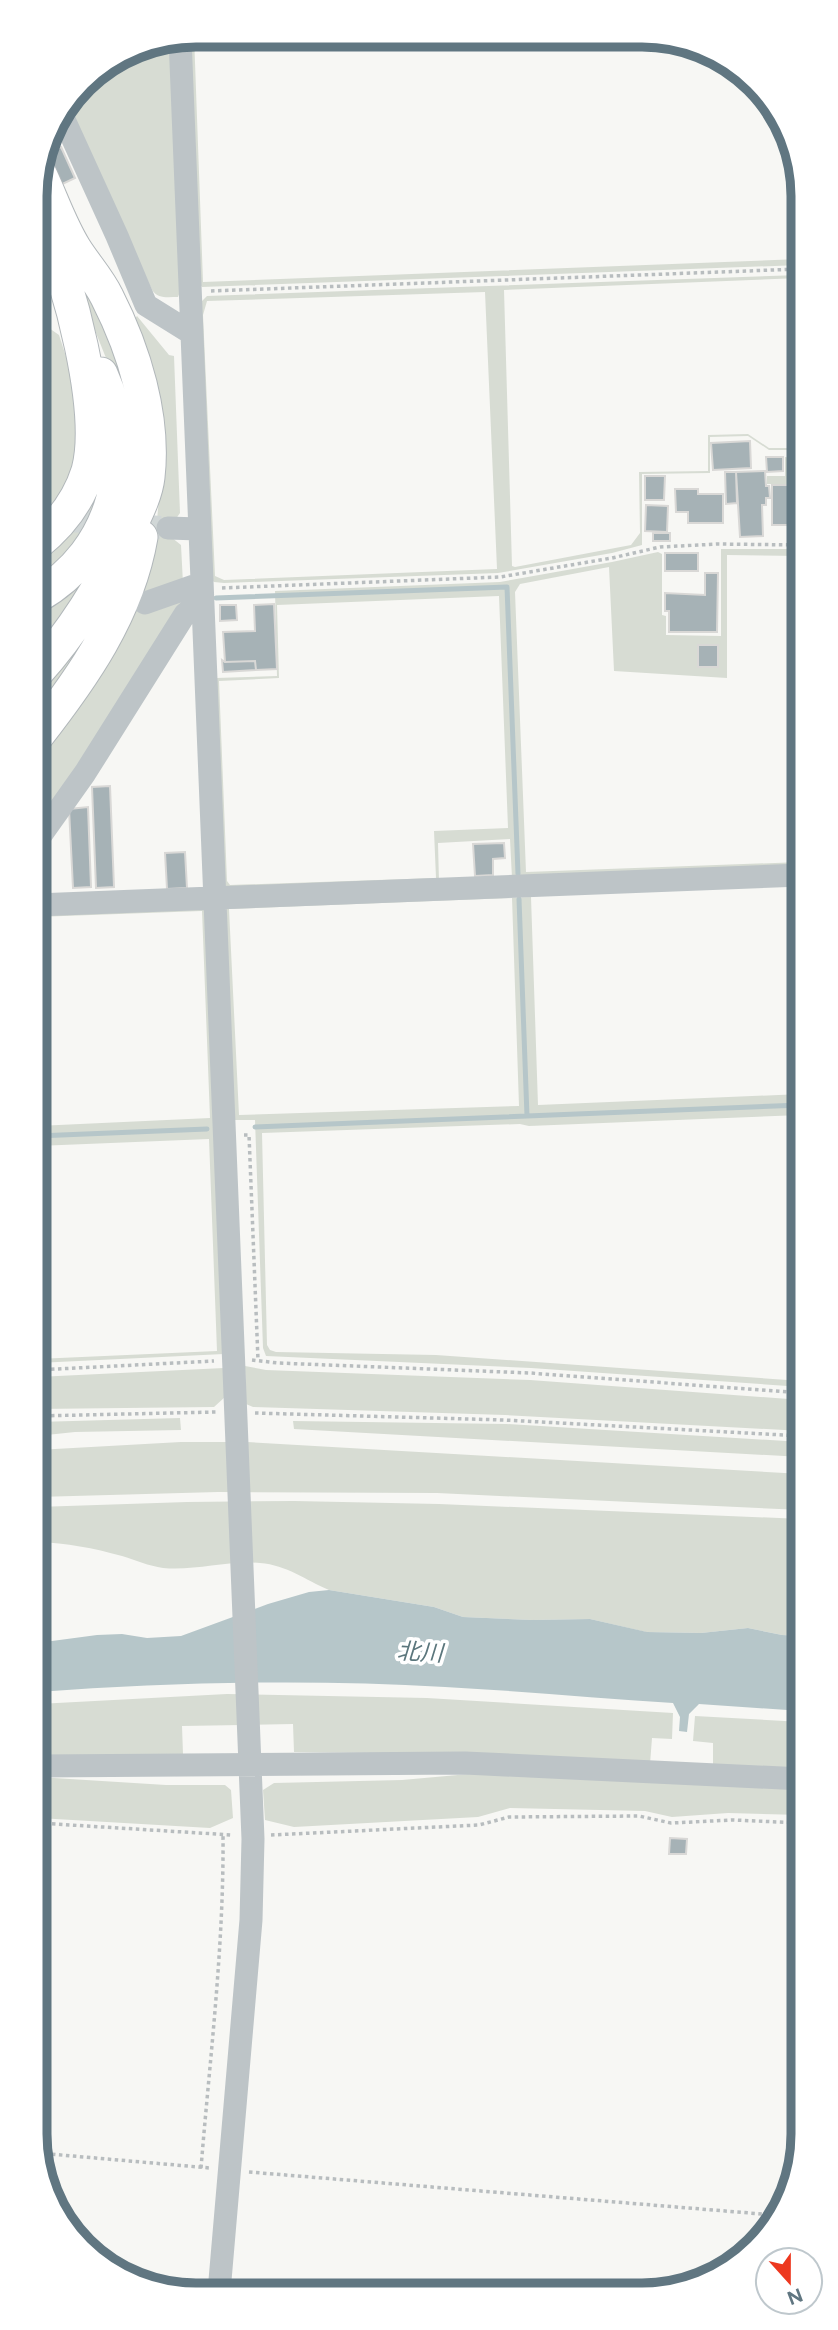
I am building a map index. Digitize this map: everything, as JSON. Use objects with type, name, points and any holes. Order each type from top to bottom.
[{"type":"highway","points":[[48,191],[74,247],[106,295],[132,357],[145,411],[149,448],[148,479],[137,555],[124,599],[87,666],[48,721]]},
{"type":"highway","points":[[48,235],[75,316],[115,410],[120,444],[117,486],[103,526],[91,547],[58,582],[48,589]]},
{"type":"highway","points":[[48,534],[72,506],[88,470],[93,443],[92,415],[75,316]]},
{"type":"highway","points":[[48,658],[110,569],[138,511],[148,479]]},
{"type":"street","points":[[180,49],[253,1839],[251,1920],[220,2283]]},
{"type":"street","points":[[66,124],[146,305],[191,333]]},
{"type":"street","points":[[168,528],[199,529]]},
{"type":"street","points":[[145,603],[203,592]]},
{"type":"street","points":[[48,826],[203,592]]},
{"type":"street","points":[[48,905],[791,875]]},
{"type":"street","points":[[47,1766],[250,1755],[790,1778]]},
{"type":"path","points":[[189,292],[791,270]]},
{"type":"path","points":[[203,592],[500,577],[660,547],[791,545]]},
{"type":"path","points":[[224,1133],[249,1135],[258,1360]]},
{"type":"path","points":[[250,1360],[530,1373],[790,1392]]},
{"type":"path","points":[[47,1369],[216,1361]]},
{"type":"path","points":[[47,1416],[469,1418],[790,1435]]},
{"type":"path","points":[[267,1835],[480,1825],[509,1817],[639,1816],[671,1823],[733,1820],[790,1822]]},
{"type":"path","points":[[47,1824],[232,1835]]},
{"type":"path","points":[[201,2168],[220,1944],[223,1834]]},
{"type":"path","points":[[49,2154],[767,2214]]},
{"type":"shaded area","points":[[189,48],[194,48],[203,282],[791,259],[791,265],[202,287],[199,283]]},
{"type":"shaded area","points":[[170,50],[181,289],[178,297],[160,296],[152,290],[71,114],[91,91],[113,72],[148,55]]},
{"type":"shaded area","points":[[791,275],[791,278],[504,290],[512,566],[515,567],[631,545],[640,533],[639,472],[708,471],[708,435],[748,434],[769,448],[791,450],[769,450],[748,436],[710,437],[710,473],[642,474],[642,545],[612,553],[498,573],[214,582],[210,578],[199,314],[202,301],[207,296]],"holes":[[[485,292],[497,569],[224,580],[215,576],[203,315],[207,301]]]},
{"type":"shaded area","points":[[86,297],[94,298],[133,399],[122,398],[92,323]]},
{"type":"shaded area","points":[[137,316],[169,355],[174,356],[180,513],[166,533],[181,545],[184,603],[48,817],[48,739],[57,727],[150,551],[157,520],[160,488],[132,322]]},
{"type":"shaded area","points":[[48,328],[59,335],[73,378],[81,417],[73,477],[48,512]]},
{"type":"shaded area","points":[[108,451],[89,529],[48,573],[48,540]]},
{"type":"shaded area","points":[[785,457],[791,458],[791,484],[767,484],[767,476],[785,476]]},
{"type":"shaded area","points":[[107,545],[48,638],[48,598]]},
{"type":"shaded area","points":[[721,549],[791,549],[791,556],[727,555],[727,678],[614,671],[609,567],[520,584],[515,592],[526,872],[791,862],[791,867],[512,878],[510,839],[438,843],[439,882],[225,888],[216,678],[277,676],[275,591],[500,582],[658,552],[662,554],[662,615],[666,616],[666,635],[721,636]],"holes":[[[499,596],[508,828],[434,831],[436,878],[230,885],[227,881],[219,681],[279,678],[277,605]]]},
{"type":"shaded area","points":[[115,591],[48,701],[48,674]]},
{"type":"shaded area","points":[[531,897],[538,1105],[791,1094],[791,1115],[262,1133],[267,1345],[270,1350],[276,1352],[436,1355],[790,1380],[790,1386],[531,1368],[266,1356],[263,1348],[255,1120],[234,1120],[226,906]],"holes":[[[512,898],[519,1106],[239,1115],[229,909]]]},
{"type":"shaded area","points":[[207,907],[224,1354],[47,1362],[47,1359],[217,1351],[209,1139],[48,1146],[48,1126],[210,1118],[202,911],[48,917],[48,912]]},
{"type":"shaded area","points":[[245,1366],[266,1370],[530,1380],[790,1399],[790,1430],[505,1415],[253,1407],[246,1404]]},
{"type":"shaded area","points":[[224,1368],[225,1397],[214,1407],[47,1409],[47,1377]]},
{"type":"shaded area","points":[[180,1418],[181,1430],[47,1435],[47,1422]]},
{"type":"shaded area","points":[[293,1421],[506,1424],[790,1441],[790,1456],[294,1429]]},
{"type":"shaded area","points":[[181,1442],[247,1442],[790,1473],[790,1509],[437,1493],[218,1492],[47,1497],[47,1449]]},
{"type":"shaded area","points":[[187,1502],[439,1504],[790,1519],[790,1635],[748,1628],[701,1633],[646,1632],[590,1619],[463,1617],[434,1607],[329,1590],[270,1564],[248,1562],[163,1568],[90,1548],[47,1542],[47,1507]]},
{"type":"shaded area","points":[[227,1694],[427,1698],[673,1713],[672,1739],[652,1738],[650,1764],[475,1754],[294,1752],[293,1724],[182,1726],[183,1754],[47,1760],[47,1704]]},
{"type":"shaded area","points":[[695,1716],[790,1721],[790,1770],[713,1767],[713,1743],[693,1741]]},
{"type":"shaded area","points":[[480,1773],[790,1787],[790,1815],[728,1813],[672,1817],[645,1811],[510,1808],[478,1817],[294,1827],[265,1820],[263,1790],[274,1783],[402,1780]]},
{"type":"shaded area","points":[[47,1778],[166,1785],[225,1785],[231,1790],[233,1818],[210,1828],[47,1819]]},
{"type":"water","name":"北川","points":[[329,1590],[434,1607],[463,1617],[590,1619],[647,1632],[701,1633],[748,1628],[790,1635],[790,1710],[699,1704],[689,1714],[687,1732],[679,1731],[680,1717],[673,1703],[474,1689],[343,1683],[242,1683],[47,1691],[47,1642],[97,1635],[122,1634],[147,1638],[181,1636],[309,1592]]},
{"type":"building","points":[[61,147],[75,178],[48,191],[50,167],[54,150]]},
{"type":"building","points":[[750,441],[751,468],[713,470],[711,443]]},
{"type":"building","points":[[766,457],[783,457],[783,471],[767,472]]},
{"type":"building","points":[[765,471],[770,498],[766,498],[766,505],[762,505],[763,536],[740,537],[736,472]]},
{"type":"building","points":[[725,472],[736,472],[737,503],[726,504]]},
{"type":"building","points":[[645,476],[665,476],[664,500],[645,500]]},
{"type":"building","points":[[772,485],[791,485],[791,525],[772,525]]},
{"type":"building","points":[[675,489],[698,489],[698,494],[723,494],[723,523],[688,523],[688,512],[676,512]]},
{"type":"building","points":[[646,505],[668,506],[667,532],[645,531]]},
{"type":"building","points":[[653,533],[670,533],[670,541],[653,541]]},
{"type":"building","points":[[665,553],[698,553],[698,571],[665,571]]},
{"type":"building","points":[[705,573],[718,573],[717,632],[669,632],[669,611],[665,611],[665,593],[705,595]]},
{"type":"building","points":[[274,604],[277,669],[256,670],[255,661],[225,662],[223,632],[255,631],[254,605]]},
{"type":"building","points":[[220,605],[236,605],[237,620],[220,621]]},
{"type":"building","points":[[698,645],[718,645],[718,667],[698,667]]},
{"type":"building","points":[[222,660],[255,661],[256,670],[223,672]]},
{"type":"building","points":[[110,786],[114,887],[96,888],[92,787]]},
{"type":"building","points":[[88,807],[91,887],[73,888],[69,809]]},
{"type":"building","points":[[504,843],[505,858],[493,859],[493,875],[475,876],[473,844]]},
{"type":"building","points":[[185,852],[187,888],[167,889],[165,853]]},
{"type":"building","points":[[670,1838],[687,1839],[686,1854],[669,1854]]},
{"type":"waterway","points":[[216,598],[507,587],[518,874]]},
{"type":"waterway","points":[[519,899],[527,1116]]},
{"type":"waterway","points":[[255,1127],[791,1105]]},
{"type":"waterway","points":[[48,1136],[207,1129]]},
{"type":"tunnel","points":[[48,519],[168,528]]},
{"type":"tunnel","points":[[48,639],[69,631]]}]
